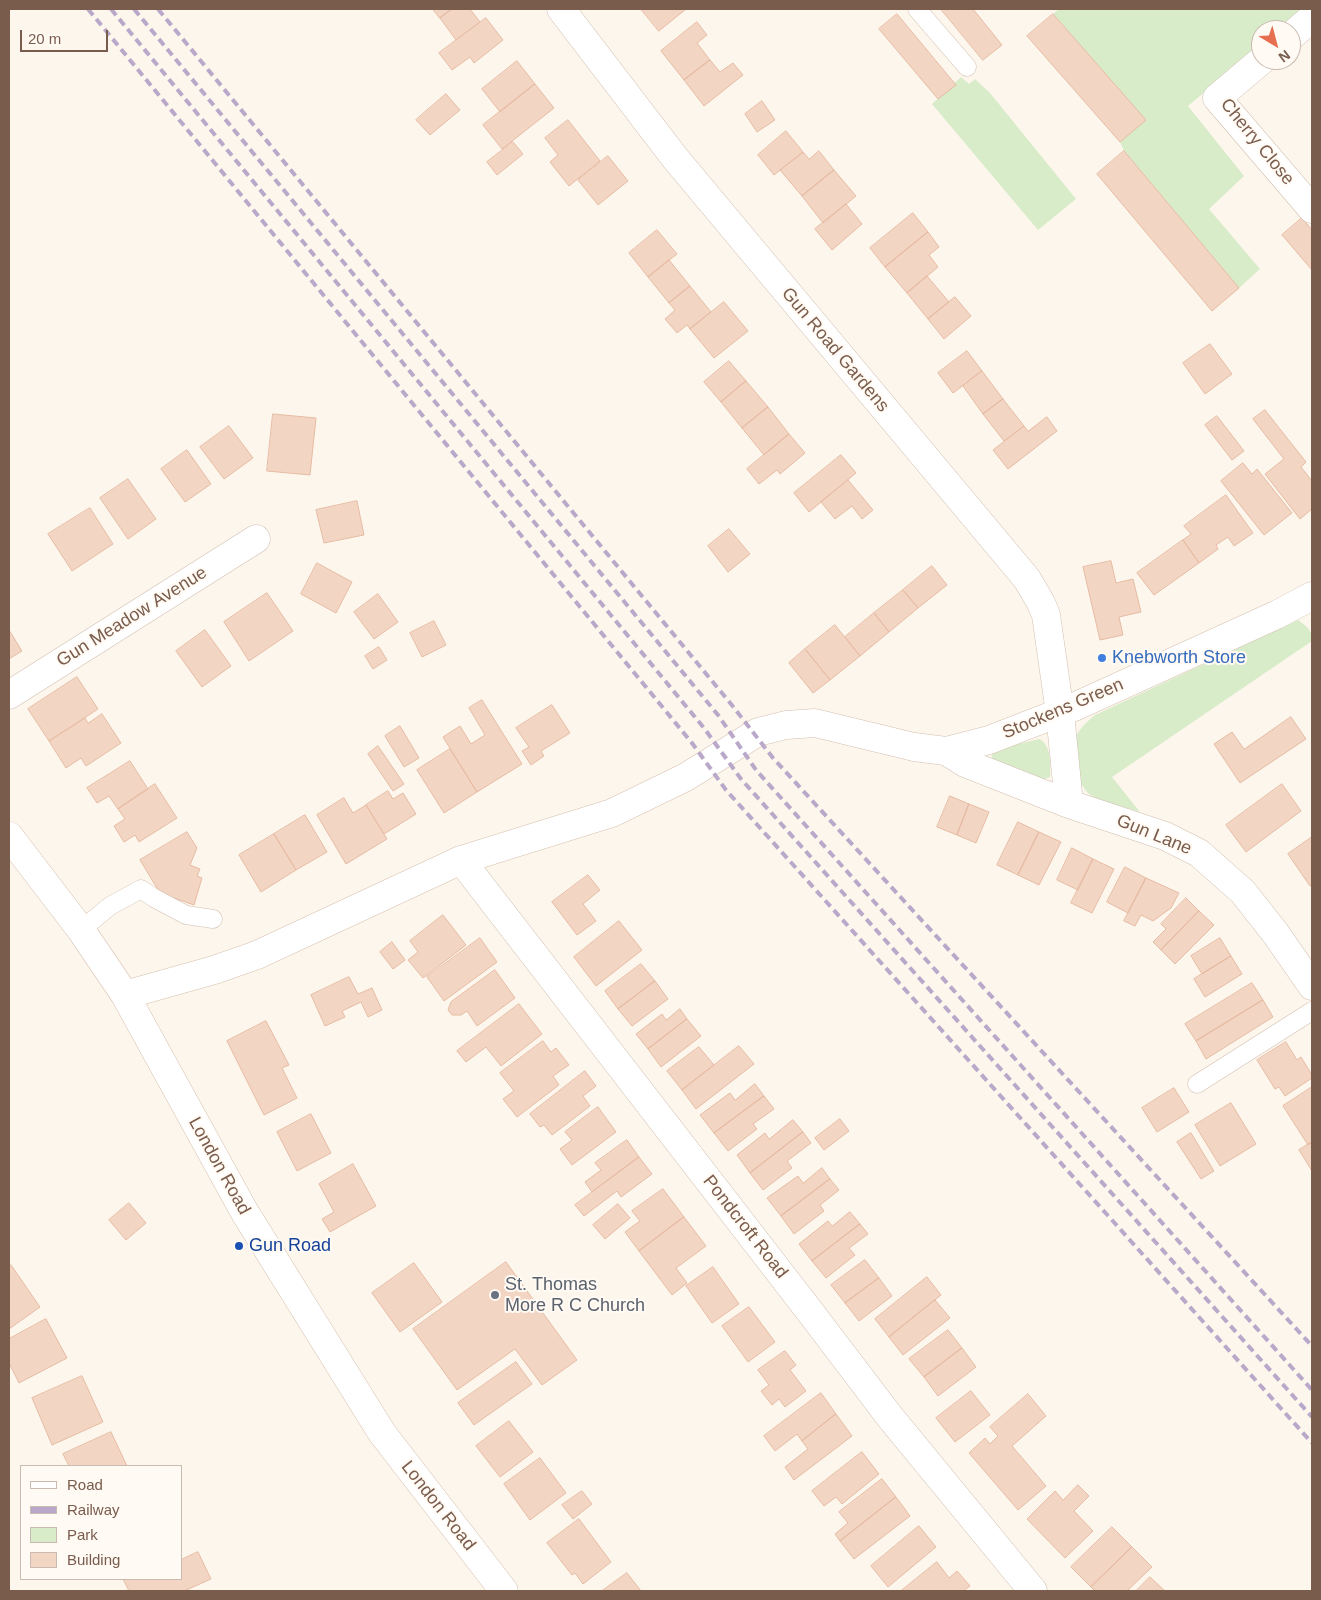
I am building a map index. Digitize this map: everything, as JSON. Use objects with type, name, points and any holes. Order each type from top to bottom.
[{"type":"street","name":"Gun Road Gardens","points":[[561,9],[675,158],[1027,579],[1046,616],[1060,713],[1069,804]]},
{"type":"street","points":[[1301,27],[1312,18]]},
{"type":"street","name":"Cherry Close","points":[[1251,69],[1217,98],[1312,209]]},
{"type":"street","name":"Gun Meadow Avenue","points":[[9,695],[256,539]]},
{"type":"street","name":"Stockens Green","points":[[946,751],[989,740],[1060,713],[1276,615],[1312,596]]},
{"type":"street","points":[[125,995],[214,970],[257,955],[461,860],[612,813],[686,777],[758,732],[771,728],[815,723],[914,747],[946,751]]},
{"type":"street","name":"Gun Lane","points":[[946,751],[965,762],[1069,804],[1165,836],[1200,853],[1243,892],[1276,934],[1312,986]]},
{"type":"street","name":"London Road","points":[[9,836],[81,930],[125,995],[244,1211],[382,1433],[504,1591]]},
{"type":"street","name":"Pondcroft Road","points":[[461,860],[806,1305],[890,1417],[1033,1591]]},
{"type":"lane","points":[[917,9],[967,67]]},
{"type":"lane","points":[[81,930],[110,906],[141,889],[186,915],[213,919]]},
{"type":"lane","points":[[1197,1084],[1312,1011]]},
{"type":"green space","points":[[1059,9],[1305,9],[1291,20],[1251,20],[1251,53],[1188,106],[1244,176],[1209,209],[1260,269],[1239,288],[1124,151],[1120,142],[1145,120],[1053,14]]},
{"type":"green space","points":[[961,77],[969,84],[975,79],[990,93],[1076,199],[1038,230],[932,104]]},
{"type":"green space","points":[[1298,620],[1310,631],[1312,641],[1112,777],[1140,812],[1109,803],[1092,796],[1086,791],[1078,777],[1074,750],[1077,735],[1095,715]]},
{"type":"green space","points":[[1039,739],[1046,745],[1048,750],[1050,777],[1042,780],[995,764],[992,757],[994,750]]},
{"type":"building","points":[[433,9],[452,9],[440,18]]},
{"type":"building","points":[[452,9],[470,9],[480,22],[456,40],[440,18]]},
{"type":"building","points":[[641,9],[686,9],[659,31]]},
{"type":"building","points":[[941,9],[973,9],[1002,45],[983,60]]},
{"type":"building","points":[[897,14],[956,85],[938,99],[879,29]]},
{"type":"building","points":[[1053,14],[1146,120],[1120,142],[1027,36]]},
{"type":"building","points":[[486,18],[503,40],[474,63],[470,57],[452,70],[439,53]]},
{"type":"building","points":[[697,22],[707,35],[697,43],[710,60],[684,80],[661,51]]},
{"type":"building","points":[[710,60],[720,72],[733,63],[743,75],[704,106],[684,80]]},
{"type":"building","points":[[517,61],[535,84],[500,112],[482,89]]},
{"type":"building","points":[[535,84],[554,108],[502,149],[483,125]]},
{"type":"building","points":[[446,94],[460,110],[430,135],[416,120]]},
{"type":"building","points":[[762,101],[775,120],[757,132],[745,114]]},
{"type":"building","points":[[568,120],[600,161],[569,186],[550,162],[558,155],[545,138]]},
{"type":"building","points":[[786,131],[803,152],[774,175],[758,155]]},
{"type":"building","points":[[513,142],[523,154],[497,175],[487,162]]},
{"type":"building","points":[[819,151],[834,170],[802,196],[780,170],[803,152],[809,159]]},
{"type":"building","points":[[1124,151],[1239,288],[1212,311],[1097,174]]},
{"type":"building","points":[[608,156],[628,181],[598,205],[578,180]]},
{"type":"building","points":[[834,170],[856,196],[823,223],[802,196]]},
{"type":"building","points":[[846,204],[862,224],[832,250],[815,229]]},
{"type":"building","points":[[913,213],[928,232],[885,267],[870,248]]},
{"type":"building","points":[[1302,218],[1312,230],[1312,270],[1282,235]]},
{"type":"building","points":[[657,230],[677,254],[648,277],[629,253]]},
{"type":"building","points":[[928,232],[939,247],[929,255],[938,267],[907,293],[885,267]]},
{"type":"building","points":[[669,260],[690,286],[669,303],[648,277]]},
{"type":"building","points":[[927,276],[949,302],[928,319],[907,293]]},
{"type":"building","points":[[690,286],[711,312],[690,329],[687,325],[677,333],[665,319],[675,310],[669,303]]},
{"type":"building","points":[[955,297],[971,316],[944,339],[928,319]]},
{"type":"building","points":[[724,302],[748,331],[714,358],[690,329]]},
{"type":"building","points":[[1210,344],[1232,374],[1205,394],[1183,363]]},
{"type":"building","points":[[967,351],[982,371],[953,393],[938,373]]},
{"type":"building","points":[[729,361],[746,381],[721,402],[704,382]]},
{"type":"building","points":[[982,371],[1003,399],[983,414],[963,386]]},
{"type":"building","points":[[746,381],[768,407],[742,428],[721,402]]},
{"type":"building","points":[[1003,399],[1024,426],[1004,441],[983,414]]},
{"type":"building","points":[[768,407],[789,434],[764,455],[742,428]]},
{"type":"building","points":[[1265,410],[1306,462],[1301,467],[1312,481],[1312,509],[1300,519],[1265,474],[1284,459],[1253,419]]},
{"type":"building","points":[[273,414],[316,418],[310,475],[267,471]]},
{"type":"building","points":[[1217,416],[1244,451],[1232,460],[1205,425]]},
{"type":"building","points":[[1047,417],[1057,431],[1008,469],[993,450],[1024,426],[1028,431]]},
{"type":"building","points":[[229,426],[253,458],[224,479],[200,447]]},
{"type":"building","points":[[789,434],[805,453],[780,474],[777,470],[759,484],[747,469]]},
{"type":"building","points":[[187,450],[211,484],[185,502],[161,469]]},
{"type":"building","points":[[841,455],[856,473],[809,512],[794,493]]},
{"type":"building","points":[[1243,463],[1252,474],[1257,469],[1292,513],[1264,535],[1221,481]]},
{"type":"building","points":[[128,479],[156,519],[128,539],[100,498]]},
{"type":"building","points":[[848,480],[873,510],[862,519],[852,506],[835,519],[821,502]]},
{"type":"building","points":[[1226,495],[1253,533],[1234,546],[1228,537],[1216,545],[1218,549],[1199,563],[1183,540],[1191,534],[1184,526]]},
{"type":"building","points":[[357,501],[364,535],[324,543],[316,510]]},
{"type":"building","points":[[90,508],[113,544],[72,571],[48,534]]},
{"type":"building","points":[[729,529],[750,554],[728,572],[708,546]]},
{"type":"building","points":[[1183,540],[1199,563],[1154,595],[1137,573]]},
{"type":"building","points":[[1111,561],[1116,583],[1133,579],[1141,612],[1119,617],[1123,635],[1100,640],[1083,567]]},
{"type":"building","points":[[317,563],[352,582],[336,613],[301,594]]},
{"type":"building","points":[[932,566],[947,585],[918,608],[903,590]]},
{"type":"building","points":[[903,590],[918,608],[889,632],[874,613]]},
{"type":"building","points":[[267,593],[293,631],[249,661],[224,622]]},
{"type":"building","points":[[378,594],[398,622],[374,639],[354,612]]},
{"type":"building","points":[[874,613],[889,632],[860,656],[845,637]]},
{"type":"building","points":[[434,621],[446,645],[422,657],[410,633]]},
{"type":"building","points":[[835,625],[860,656],[830,680],[805,649]]},
{"type":"building","points":[[9,630],[22,651],[9,659]]},
{"type":"building","points":[[205,630],[231,666],[202,687],[176,651]]},
{"type":"building","points":[[379,647],[387,660],[373,669],[365,656]]},
{"type":"building","points":[[805,649],[830,680],[813,693],[789,663]]},
{"type":"building","points":[[77,677],[98,709],[49,741],[28,709]]},
{"type":"building","points":[[482,700],[522,764],[477,792],[443,737],[460,726],[471,744],[485,735],[469,708]]},
{"type":"building","points":[[552,705],[570,733],[541,751],[544,756],[531,765],[522,751],[529,747],[516,728]]},
{"type":"building","points":[[102,714],[121,743],[86,766],[81,758],[66,768],[49,741],[85,718],[88,723]]},
{"type":"building","points":[[1291,717],[1306,739],[1240,783],[1214,744],[1232,732],[1244,749]]},
{"type":"building","points":[[400,726],[419,758],[404,767],[385,736]]},
{"type":"building","points":[[378,746],[404,784],[393,791],[368,754]]},
{"type":"building","points":[[450,749],[477,792],[444,813],[417,770]]},
{"type":"building","points":[[130,761],[148,789],[118,809],[109,796],[97,803],[87,788]]},
{"type":"building","points":[[155,784],[177,818],[139,842],[135,835],[124,842],[114,826],[125,819],[118,809]]},
{"type":"building","points":[[1282,784],[1301,811],[1246,852],[1226,825]]},
{"type":"building","points":[[388,791],[393,799],[403,793],[416,814],[384,834],[366,805]]},
{"type":"building","points":[[950,796],[969,804],[957,835],[937,827]]},
{"type":"building","points":[[344,798],[353,813],[366,805],[387,839],[346,864],[317,815]]},
{"type":"building","points":[[969,804],[989,812],[976,843],[957,835]]},
{"type":"building","points":[[305,815],[327,852],[296,870],[274,834]]},
{"type":"building","points":[[1018,822],[1039,832],[1018,875],[997,865]]},
{"type":"building","points":[[187,832],[197,848],[190,865],[200,869],[197,876],[202,878],[194,905],[160,893],[140,860]]},
{"type":"building","points":[[1039,832],[1061,842],[1039,885],[1018,875]]},
{"type":"building","points":[[274,834],[296,870],[261,892],[239,855]]},
{"type":"building","points":[[1312,837],[1312,885],[1310,886],[1288,854]]},
{"type":"building","points":[[1072,848],[1093,859],[1078,890],[1057,880]]},
{"type":"building","points":[[1093,859],[1114,869],[1092,913],[1071,903]]},
{"type":"building","points":[[1125,867],[1146,878],[1128,913],[1107,902]]},
{"type":"building","points":[[588,875],[600,890],[583,904],[596,921],[577,935],[552,902]]},
{"type":"building","points":[[1146,878],[1179,893],[1171,908],[1153,921],[1141,915],[1135,926],[1124,921]]},
{"type":"building","points":[[1186,898],[1199,911],[1161,950],[1153,942],[1166,929],[1161,924]]},
{"type":"building","points":[[1199,911],[1214,925],[1175,964],[1161,950]]},
{"type":"building","points":[[443,915],[466,945],[423,978],[408,960],[418,952],[410,941]]},
{"type":"building","points":[[619,921],[642,950],[596,986],[574,957]]},
{"type":"building","points":[[480,938],[497,962],[444,1001],[427,977]]},
{"type":"building","points":[[1220,938],[1231,956],[1202,974],[1191,956]]},
{"type":"building","points":[[392,942],[405,960],[393,969],[380,952]]},
{"type":"building","points":[[1231,956],[1242,974],[1205,997],[1194,979]]},
{"type":"building","points":[[641,964],[655,981],[618,1009],[605,991]]},
{"type":"building","points":[[495,970],[515,998],[477,1026],[467,1011],[461,1015],[452,1015],[448,1010],[451,1002]]},
{"type":"building","points":[[349,977],[358,994],[372,988],[382,1010],[368,1017],[361,1002],[342,1011],[345,1017],[325,1026],[311,995]]},
{"type":"building","points":[[655,981],[668,999],[632,1026],[618,1009]]},
{"type":"building","points":[[1252,983],[1263,1000],[1196,1041],[1185,1024]]},
{"type":"building","points":[[1263,1000],[1273,1017],[1206,1059],[1196,1041]]},
{"type":"building","points":[[519,1004],[542,1034],[501,1066],[486,1047],[466,1062],[457,1051]]},
{"type":"building","points":[[680,1009],[687,1019],[648,1049],[636,1034],[662,1014],[666,1020]]},
{"type":"building","points":[[687,1019],[701,1036],[661,1067],[648,1049]]},
{"type":"building","points":[[266,1021],[289,1065],[282,1068],[297,1098],[264,1115],[227,1041]]},
{"type":"building","points":[[543,1041],[551,1052],[556,1048],[569,1065],[553,1076],[559,1085],[517,1117],[503,1099],[514,1091],[500,1073]]},
{"type":"building","points":[[1286,1042],[1297,1060],[1301,1057],[1312,1078],[1285,1096],[1279,1087],[1275,1089],[1257,1060]]},
{"type":"building","points":[[739,1046],[754,1064],[696,1109],[682,1090]]},
{"type":"building","points":[[699,1047],[714,1065],[682,1090],[667,1071]]},
{"type":"building","points":[[585,1071],[596,1086],[583,1096],[590,1106],[552,1135],[544,1125],[540,1127],[530,1114]]},
{"type":"building","points":[[755,1084],[764,1096],[714,1133],[700,1115],[730,1093],[735,1100]]},
{"type":"building","points":[[1312,1087],[1312,1142],[1308,1145],[1283,1106]]},
{"type":"building","points":[[1174,1088],[1189,1112],[1157,1132],[1142,1108]]},
{"type":"building","points":[[764,1096],[774,1109],[753,1124],[757,1129],[728,1151],[714,1133]]},
{"type":"building","points":[[1231,1103],[1256,1144],[1220,1166],[1195,1125]]},
{"type":"building","points":[[598,1107],[616,1132],[572,1165],[560,1149],[572,1140],[565,1132]]},
{"type":"building","points":[[311,1114],[331,1153],[297,1171],[277,1132]]},
{"type":"building","points":[[840,1119],[849,1131],[824,1150],[815,1138]]},
{"type":"building","points":[[793,1120],[803,1132],[750,1173],[737,1155],[765,1133],[769,1139]]},
{"type":"building","points":[[803,1132],[811,1143],[787,1161],[792,1168],[763,1190],[750,1173]]},
{"type":"building","points":[[1191,1133],[1214,1171],[1201,1179],[1177,1142]]},
{"type":"building","points":[[627,1140],[639,1157],[592,1192],[585,1182],[601,1170],[595,1163]]},
{"type":"building","points":[[1312,1142],[1312,1171],[1299,1150]]},
{"type":"building","points":[[639,1157],[652,1174],[621,1197],[617,1191],[584,1216],[575,1205]]},
{"type":"building","points":[[353,1164],[376,1206],[330,1232],[322,1219],[334,1212],[319,1184]]},
{"type":"building","points":[[822,1168],[830,1179],[781,1216],[767,1198],[798,1176],[803,1183]]},
{"type":"building","points":[[830,1179],[839,1190],[820,1205],[824,1211],[794,1234],[781,1216]]},
{"type":"building","points":[[663,1189],[684,1217],[639,1251],[625,1232],[640,1221],[632,1211]]},
{"type":"building","points":[[129,1203],[146,1223],[126,1240],[109,1220]]},
{"type":"building","points":[[618,1204],[630,1218],[605,1239],[593,1225]]},
{"type":"building","points":[[850,1212],[860,1224],[812,1261],[799,1244],[828,1221],[832,1226]]},
{"type":"building","points":[[684,1217],[706,1246],[676,1268],[687,1283],[672,1295],[639,1251]]},
{"type":"building","points":[[860,1224],[868,1234],[849,1248],[855,1255],[826,1278],[812,1261]]},
{"type":"building","points":[[865,1260],[879,1278],[845,1303],[831,1285]]},
{"type":"building","name":"St. Thomas More R C Church","points":[[506,1262],[577,1360],[542,1385],[515,1349],[457,1390],[413,1329]]},
{"type":"building","points":[[414,1263],[442,1302],[400,1332],[372,1293]]},
{"type":"building","points":[[11,1265],[40,1307],[9,1329],[9,1267]]},
{"type":"building","points":[[713,1267],[739,1304],[712,1323],[686,1286]]},
{"type":"building","points":[[927,1277],[941,1295],[889,1337],[875,1319]]},
{"type":"building","points":[[879,1278],[892,1296],[859,1321],[845,1303]]},
{"type":"building","points":[[935,1300],[950,1318],[903,1355],[889,1337]]},
{"type":"building","points":[[749,1307],[775,1342],[748,1362],[722,1326]]},
{"type":"building","points":[[46,1319],[67,1358],[19,1383],[9,1363],[9,1339]]},
{"type":"building","points":[[948,1330],[962,1348],[924,1377],[909,1359]]},
{"type":"building","points":[[962,1348],[976,1367],[938,1396],[924,1377]]},
{"type":"building","points":[[785,1351],[796,1365],[790,1370],[806,1391],[785,1407],[779,1399],[772,1405],[761,1391],[769,1385],[758,1370]]},
{"type":"building","points":[[516,1362],[532,1384],[474,1425],[458,1403]]},
{"type":"building","points":[[82,1376],[103,1422],[52,1445],[32,1398]]},
{"type":"building","points":[[971,1391],[990,1415],[955,1442],[936,1418]]},
{"type":"building","points":[[821,1393],[836,1414],[802,1441],[797,1434],[775,1451],[764,1436]]},
{"type":"building","points":[[1028,1394],[1046,1416],[1012,1446],[1046,1486],[1018,1510],[969,1453],[985,1438],[990,1444],[998,1436],[990,1427]]},
{"type":"building","points":[[836,1414],[852,1436],[794,1480],[785,1467],[808,1449],[802,1441]]},
{"type":"building","points":[[509,1421],[533,1452],[500,1477],[476,1446]]},
{"type":"building","points":[[111,1432],[127,1465],[68,1465],[63,1454]]},
{"type":"building","points":[[862,1452],[879,1474],[842,1504],[836,1497],[824,1506],[812,1491]]},
{"type":"building","points":[[540,1458],[566,1493],[530,1520],[504,1484]]},
{"type":"building","points":[[882,1479],[896,1497],[840,1541],[835,1534],[848,1523],[839,1512]]},
{"type":"building","points":[[1078,1485],[1089,1496],[1074,1511],[1093,1531],[1065,1558],[1027,1519],[1055,1491],[1063,1500]]},
{"type":"building","points":[[582,1491],[592,1504],[573,1519],[562,1505]]},
{"type":"building","points":[[896,1497],[910,1516],[854,1559],[840,1541]]},
{"type":"building","points":[[579,1519],[611,1562],[583,1584],[575,1573],[572,1575],[547,1543]]},
{"type":"building","points":[[919,1526],[936,1547],[888,1587],[871,1566]]},
{"type":"building","points":[[1112,1527],[1132,1547],[1091,1587],[1071,1567]]},
{"type":"building","points":[[1132,1547],[1152,1567],[1127,1591],[1095,1591],[1091,1587]]},
{"type":"building","points":[[198,1552],[211,1579],[184,1591],[129,1591],[124,1580],[182,1580],[182,1560]]},
{"type":"building","points":[[937,1562],[949,1578],[957,1571],[970,1586],[963,1591],[901,1591]]},
{"type":"building","points":[[627,1573],[641,1591],[602,1591]]},
{"type":"building","points":[[1150,1577],[1165,1591],[1136,1591]]},
{"type":"railway","points":[[88,9],[692,743],[726,790],[1312,1443]]},
{"type":"railway","points":[[111,9],[704,728],[741,779],[1312,1417]]},
{"type":"railway","points":[[134,9],[718,715],[756,770],[1312,1390]]},
{"type":"railway","points":[[158,9],[731,704],[773,758],[1312,1346]]},
{"type":"place","name":"Knebworth Store","points":[[1102,658]]},
{"type":"place","name":"Gun Road","points":[[239,1246]]},
{"type":"place","name":"St. Thomas More R C Church","points":[[495,1295]]}]
